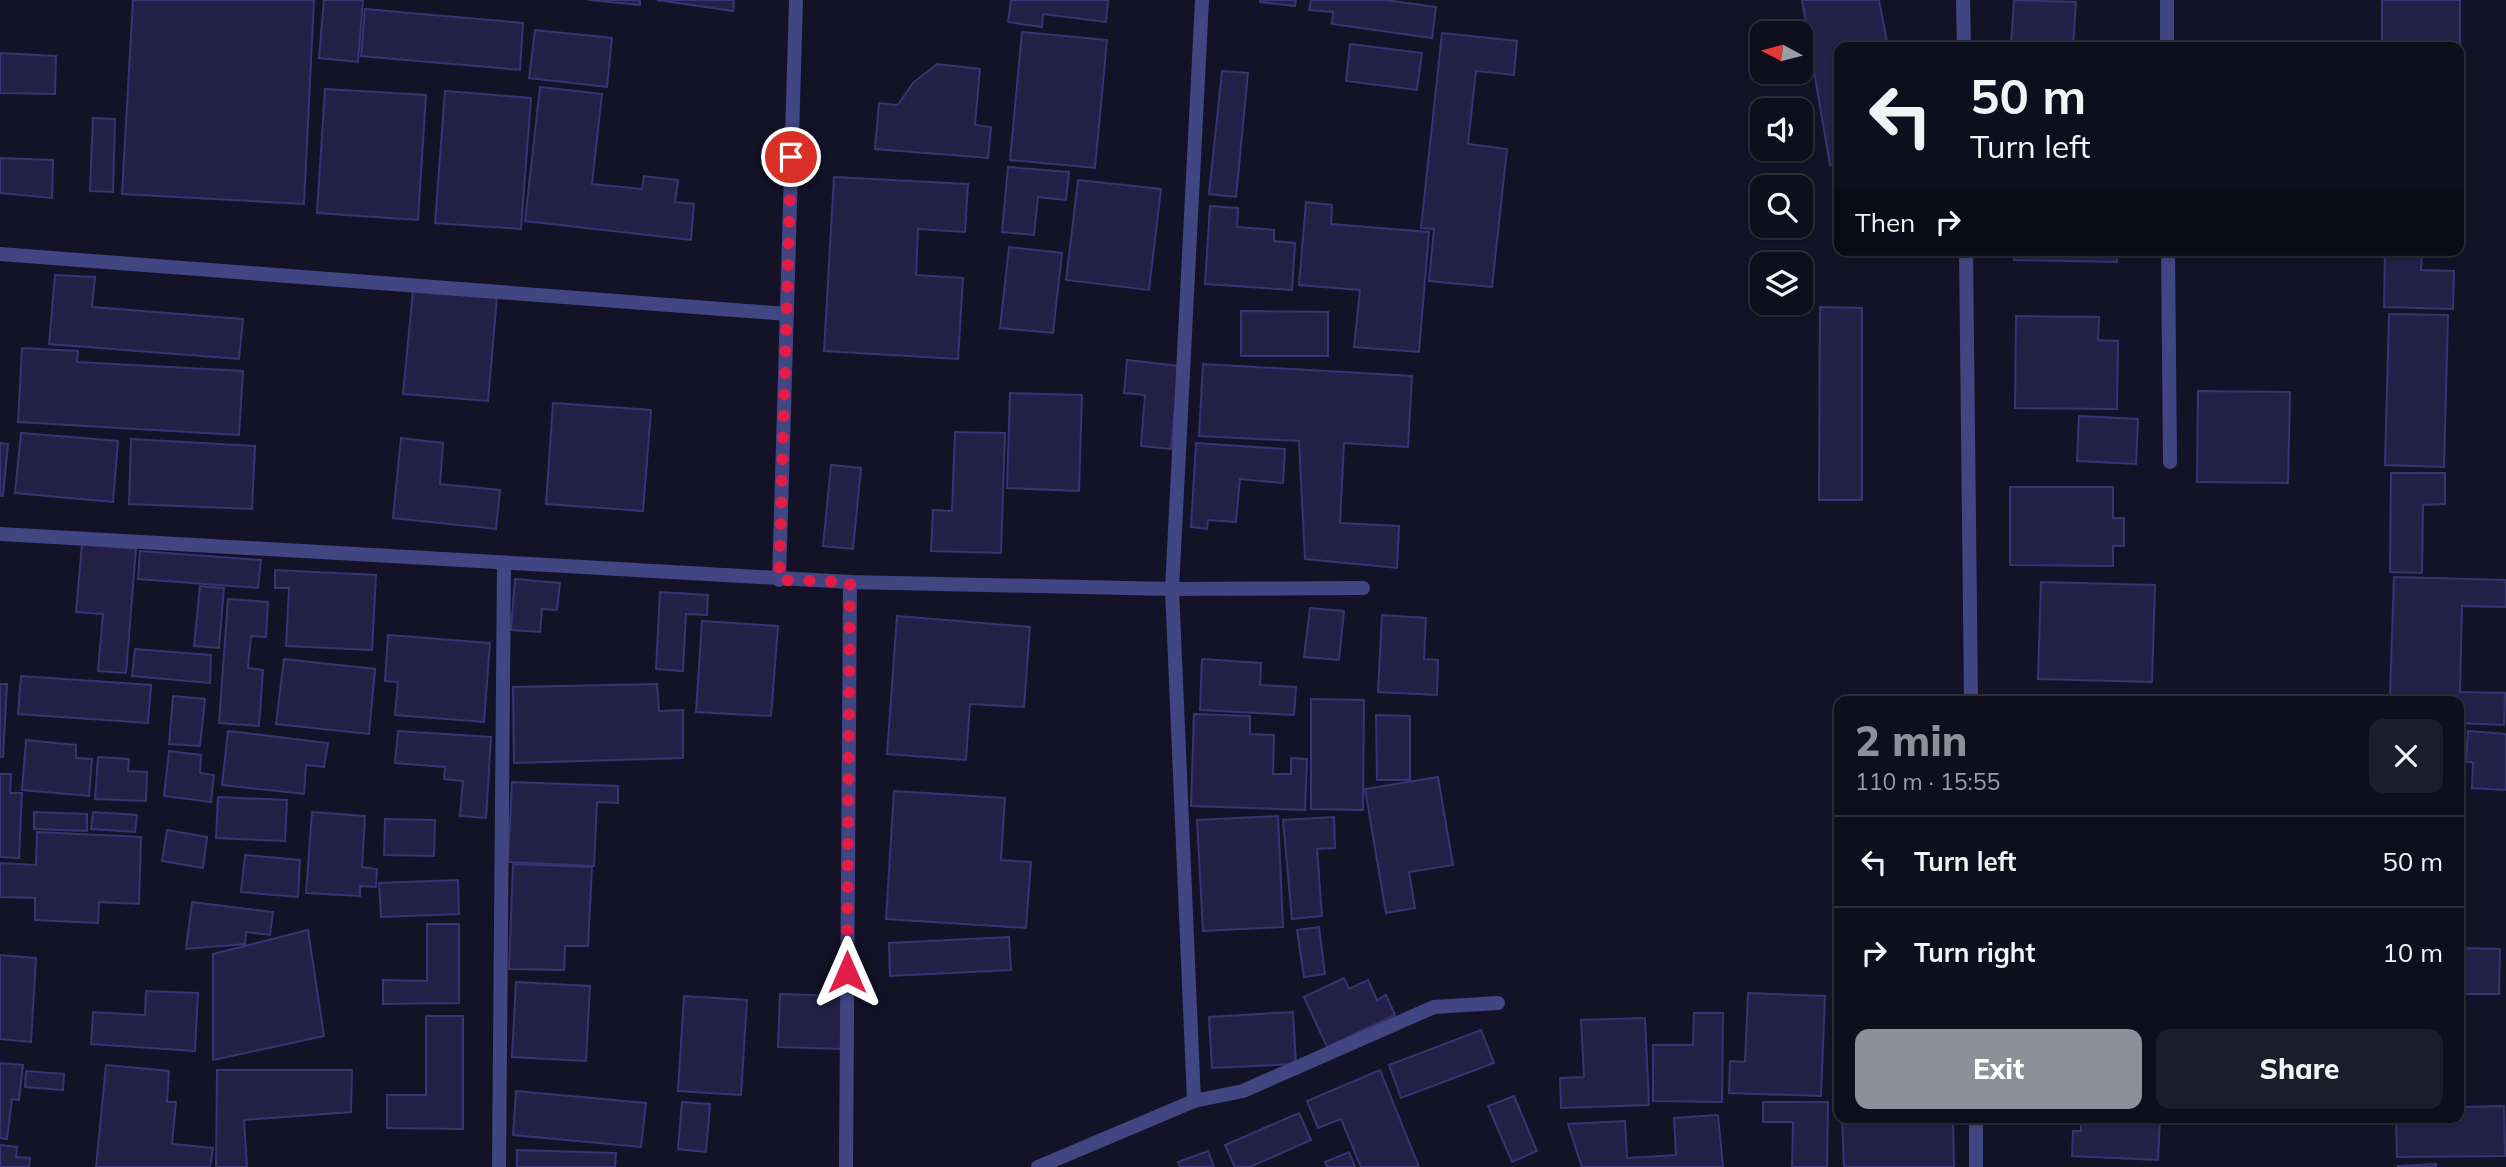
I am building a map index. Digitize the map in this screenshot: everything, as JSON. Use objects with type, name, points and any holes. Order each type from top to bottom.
[{"type":"street","points":[[779,580],[796,0]]},
{"type":"street","points":[[1194,1101],[1172,589],[1202,0]]},
{"type":"street","points":[[1963,0],[1964,42]]},
{"type":"street","points":[[2167,0],[2168,42]]},
{"type":"street","points":[[0,254],[786,314]]},
{"type":"street","points":[[1966,256],[1971,696]]},
{"type":"street","points":[[2168,256],[2170,462]]},
{"type":"street","points":[[0,534],[779,580],[1172,589],[1363,588]]},
{"type":"street","points":[[499,1167],[504,564]]},
{"type":"street","points":[[846,1167],[850,582]]},
{"type":"street","points":[[1038,1167],[1194,1101],[1243,1091],[1434,1007],[1498,1003]]},
{"type":"street","points":[[1976,1123],[1976,1167]]},
{"type":"building","points":[[133,0],[314,0],[304,204],[122,194]]},
{"type":"building","points":[[324,0],[363,0],[358,62],[319,58]]},
{"type":"building","points":[[588,0],[640,0],[640,5]]},
{"type":"building","points":[[657,0],[734,0],[733,11]]},
{"type":"building","points":[[1011,0],[1108,0],[1106,22],[1043,14],[1042,27],[1008,22]]},
{"type":"building","points":[[1260,0],[1296,0],[1295,6]]},
{"type":"building","points":[[1311,0],[1385,0],[1436,7],[1432,38],[1332,24],[1333,12],[1309,10]]},
{"type":"building","points":[[1802,0],[1879,0],[1887,42],[1834,42],[1834,165],[1830,165],[1813,65],[1813,21],[1806,21]]},
{"type":"building","points":[[2014,0],[2076,2],[2073,42],[2011,42]]},
{"type":"building","points":[[2382,0],[2460,0],[2460,42],[2382,42]]},
{"type":"building","points":[[365,9],[523,23],[520,70],[361,56]]},
{"type":"building","points":[[535,30],[612,38],[607,87],[529,78]]},
{"type":"building","points":[[1022,32],[1107,40],[1095,168],[1010,160]]},
{"type":"building","points":[[1442,33],[1517,41],[1514,75],[1476,71],[1468,144],[1507,149],[1492,287],[1429,281],[1434,229],[1421,228]]},
{"type":"building","points":[[1350,44],[1422,53],[1417,90],[1346,81]]},
{"type":"building","points":[[0,53],[56,56],[55,94],[0,93]]},
{"type":"building","points":[[937,64],[980,69],[975,125],[991,127],[988,158],[875,149],[879,103],[898,105],[913,83]]},
{"type":"building","points":[[1222,71],[1248,73],[1236,197],[1209,194]]},
{"type":"building","points":[[540,87],[602,94],[592,184],[642,189],[644,176],[678,180],[675,202],[694,204],[691,240],[525,221]]},
{"type":"building","points":[[325,89],[426,95],[418,220],[317,213]]},
{"type":"building","points":[[445,91],[531,98],[521,229],[435,223]]},
{"type":"building","points":[[93,118],[115,119],[113,192],[90,191]]},
{"type":"building","points":[[0,158],[53,160],[52,198],[0,193]]},
{"type":"building","points":[[1008,167],[1069,172],[1066,200],[1038,197],[1034,235],[1002,232]]},
{"type":"building","points":[[834,177],[968,184],[965,232],[918,229],[916,275],[963,278],[958,359],[824,351]]},
{"type":"building","points":[[1078,180],[1161,189],[1149,290],[1066,280]]},
{"type":"building","points":[[1306,202],[1332,205],[1331,224],[1429,232],[1419,352],[1354,347],[1360,290],[1299,285]]},
{"type":"building","points":[[1210,206],[1238,208],[1237,227],[1274,230],[1274,241],[1295,243],[1292,290],[1205,284]]},
{"type":"building","points":[[1009,247],[1062,253],[1053,333],[1000,328]]},
{"type":"building","points":[[2014,256],[2117,256],[2117,262],[2014,260]]},
{"type":"building","points":[[2385,256],[2422,256],[2421,270],[2454,271],[2453,309],[2384,307]]},
{"type":"building","points":[[55,275],[95,277],[92,307],[243,319],[239,359],[49,344]]},
{"type":"building","points":[[413,290],[497,297],[488,401],[403,394]]},
{"type":"building","points":[[1820,307],[1862,308],[1862,500],[1819,500]]},
{"type":"building","points":[[1241,311],[1328,312],[1328,356],[1241,356]]},
{"type":"building","points":[[2389,314],[2448,315],[2444,467],[2385,465]]},
{"type":"building","points":[[2016,316],[2099,317],[2098,340],[2118,341],[2117,409],[2015,408]]},
{"type":"building","points":[[22,348],[78,351],[77,362],[243,371],[239,435],[18,422]]},
{"type":"building","points":[[1127,360],[1179,366],[1171,449],[1141,446],[1145,395],[1124,393]]},
{"type":"building","points":[[1203,364],[1412,376],[1408,447],[1344,443],[1340,523],[1399,526],[1397,568],[1305,559],[1299,441],[1199,436]]},
{"type":"building","points":[[2198,391],[2290,392],[2288,483],[2197,482]]},
{"type":"building","points":[[1010,393],[1082,395],[1079,491],[1007,488]]},
{"type":"building","points":[[553,403],[651,410],[643,511],[546,504]]},
{"type":"building","points":[[2079,416],[2138,419],[2136,464],[2077,461]]},
{"type":"building","points":[[955,432],[1005,433],[1001,553],[931,551],[933,510],[952,511]]},
{"type":"building","points":[[21,433],[118,441],[113,502],[15,493]]},
{"type":"building","points":[[401,438],[443,443],[440,484],[500,490],[496,529],[393,518]]},
{"type":"building","points":[[131,439],[255,446],[252,509],[129,504]]},
{"type":"building","points":[[0,443],[8,444],[3,496],[0,496]]},
{"type":"building","points":[[1196,443],[1285,449],[1283,483],[1240,479],[1236,522],[1208,520],[1207,529],[1191,527]]},
{"type":"building","points":[[831,465],[861,468],[853,549],[823,546]]},
{"type":"building","points":[[2391,473],[2445,473],[2445,504],[2423,505],[2422,573],[2390,572]]},
{"type":"building","points":[[2010,487],[2113,487],[2113,518],[2124,518],[2124,546],[2113,546],[2113,566],[2010,565]]},
{"type":"building","points":[[82,544],[136,549],[126,673],[98,671],[103,614],[76,612]]},
{"type":"building","points":[[140,551],[261,560],[258,588],[138,579]]},
{"type":"building","points":[[275,570],[376,575],[372,650],[286,646],[289,588],[275,588]]},
{"type":"building","points":[[2394,577],[2506,580],[2506,607],[2462,606],[2460,692],[2505,693],[2504,725],[2464,723],[2464,696],[2390,695]]},
{"type":"building","points":[[515,579],[560,583],[557,610],[542,609],[540,632],[511,630]]},
{"type":"building","points":[[2041,582],[2155,585],[2152,682],[2038,679]]},
{"type":"building","points":[[200,586],[224,588],[219,648],[194,646]]},
{"type":"building","points":[[660,592],[708,595],[707,615],[686,614],[683,671],[656,669]]},
{"type":"building","points":[[228,599],[268,602],[266,637],[251,636],[248,668],[263,670],[259,726],[219,723]]},
{"type":"building","points":[[1310,608],[1344,611],[1339,660],[1304,657]]},
{"type":"building","points":[[1382,615],[1426,618],[1424,659],[1438,660],[1437,695],[1378,692]]},
{"type":"building","points":[[897,616],[1030,627],[1024,707],[970,704],[966,760],[887,754]]},
{"type":"building","points":[[702,621],[778,626],[771,716],[696,712]]},
{"type":"building","points":[[388,635],[490,643],[484,722],[395,715],[398,682],[385,681]]},
{"type":"building","points":[[135,649],[211,655],[210,683],[132,676]]},
{"type":"building","points":[[284,659],[375,669],[369,734],[276,724]]},
{"type":"building","points":[[1202,659],[1261,663],[1260,685],[1296,687],[1294,715],[1200,710]]},
{"type":"building","points":[[21,676],[151,685],[148,723],[18,714]]},
{"type":"building","points":[[0,684],[7,684],[3,757],[0,757]]},
{"type":"building","points":[[657,684],[659,711],[683,710],[683,758],[514,763],[513,687]]},
{"type":"building","points":[[173,696],[205,699],[200,746],[169,744]]},
{"type":"building","points":[[1311,699],[1364,700],[1363,810],[1311,809]]},
{"type":"building","points":[[1194,714],[1250,716],[1250,734],[1274,735],[1273,774],[1291,774],[1291,758],[1307,759],[1305,810],[1191,806]]},
{"type":"building","points":[[1376,715],[1410,716],[1410,780],[1377,780]]},
{"type":"building","points":[[228,731],[328,743],[324,767],[306,765],[304,794],[222,785]]},
{"type":"building","points":[[398,731],[491,737],[486,818],[460,816],[463,781],[444,779],[445,767],[395,763]]},
{"type":"building","points":[[2468,731],[2506,734],[2506,790],[2472,788],[2473,762],[2466,762]]},
{"type":"building","points":[[26,740],[76,745],[76,758],[92,759],[89,796],[22,790]]},
{"type":"building","points":[[169,751],[201,755],[200,773],[214,775],[211,802],[164,796]]},
{"type":"building","points":[[98,757],[129,759],[128,771],[147,772],[146,801],[95,799]]},
{"type":"building","points":[[0,774],[11,774],[10,793],[22,793],[19,858],[0,857]]},
{"type":"building","points":[[1438,777],[1453,865],[1409,872],[1415,908],[1386,913],[1365,789]]},
{"type":"building","points":[[512,782],[618,786],[618,803],[597,802],[594,866],[508,862]]},
{"type":"building","points":[[2464,783],[2465,783],[2464,866]]},
{"type":"building","points":[[894,791],[1005,798],[1001,860],[1031,862],[1026,928],[886,919]]},
{"type":"building","points":[[218,797],[287,800],[285,841],[216,838]]},
{"type":"building","points":[[34,812],[87,814],[87,831],[34,829]]},
{"type":"building","points":[[93,812],[137,815],[135,832],[91,829]]},
{"type":"building","points":[[312,812],[365,816],[362,867],[377,869],[376,887],[360,886],[360,896],[306,893]]},
{"type":"building","points":[[1278,816],[1283,927],[1203,931],[1197,820]]},
{"type":"building","points":[[1334,817],[1335,848],[1317,849],[1322,916],[1292,919],[1283,820]]},
{"type":"building","points":[[385,819],[435,820],[434,856],[384,855]]},
{"type":"building","points":[[167,830],[207,837],[203,868],[162,861]]},
{"type":"building","points":[[37,832],[141,837],[139,904],[99,902],[98,923],[35,920],[35,898],[0,897],[0,863],[36,865]]},
{"type":"building","points":[[245,855],[300,860],[298,897],[241,892]]},
{"type":"building","points":[[513,864],[592,867],[588,946],[565,946],[564,970],[509,969]]},
{"type":"building","points":[[458,880],[459,914],[381,917],[379,883]]},
{"type":"building","points":[[192,902],[273,912],[270,935],[246,932],[245,944],[186,949]]},
{"type":"building","points":[[427,924],[459,924],[459,1003],[383,1004],[383,980],[427,981]]},
{"type":"building","points":[[1319,927],[1325,974],[1304,977],[1297,930]]},
{"type":"building","points":[[308,930],[324,1036],[213,1060],[213,954]]},
{"type":"building","points":[[1009,937],[1011,970],[890,976],[889,943]]},
{"type":"building","points":[[2464,948],[2500,949],[2499,994],[2464,994]]},
{"type":"building","points":[[0,955],[36,958],[31,1042],[0,1039]]},
{"type":"building","points":[[1344,978],[1349,989],[1368,980],[1377,1000],[1386,995],[1395,1015],[1327,1047],[1304,997]]},
{"type":"building","points":[[516,982],[590,986],[586,1061],[512,1057]]},
{"type":"building","points":[[146,991],[198,993],[195,1051],[91,1044],[93,1012],[145,1015]]},
{"type":"building","points":[[1748,993],[1825,996],[1821,1096],[1729,1093],[1730,1061],[1745,1062]]},
{"type":"building","points":[[780,994],[843,996],[842,1049],[778,1047]]},
{"type":"building","points":[[684,996],[747,1000],[741,1095],[678,1091]]},
{"type":"building","points":[[1293,1012],[1296,1064],[1212,1068],[1209,1017]]},
{"type":"building","points":[[1694,1013],[1723,1013],[1722,1102],[1653,1101],[1653,1045],[1693,1045]]},
{"type":"building","points":[[426,1016],[463,1016],[463,1129],[387,1128],[387,1095],[426,1095]]},
{"type":"building","points":[[1645,1018],[1649,1105],[1561,1108],[1560,1078],[1584,1077],[1581,1020]]},
{"type":"building","points":[[1481,1030],[1494,1063],[1401,1098],[1389,1065]]},
{"type":"building","points":[[0,1063],[23,1065],[19,1100],[12,1099],[7,1139],[0,1138]]},
{"type":"building","points":[[106,1065],[169,1071],[167,1102],[176,1102],[172,1144],[213,1148],[210,1167],[96,1167]]},
{"type":"building","points":[[217,1070],[352,1070],[351,1112],[244,1120],[247,1167],[216,1167]]},
{"type":"building","points":[[1380,1070],[1419,1167],[1361,1167],[1341,1119],[1318,1128],[1307,1101]]},
{"type":"building","points":[[26,1071],[64,1074],[63,1090],[25,1087]]},
{"type":"building","points":[[516,1091],[646,1103],[641,1147],[513,1135]]},
{"type":"building","points":[[1514,1096],[1537,1151],[1512,1162],[1488,1106]]},
{"type":"building","points":[[682,1102],[710,1104],[706,1152],[678,1149]]},
{"type":"building","points":[[1763,1102],[1828,1102],[1827,1167],[1792,1167],[1793,1122],[1763,1122]]},
{"type":"building","points":[[2504,1106],[2505,1156],[2397,1157],[2396,1123],[2464,1123],[2464,1107]]},
{"type":"building","points":[[1299,1113],[1311,1140],[1250,1167],[1235,1167],[1225,1145]]},
{"type":"building","points":[[1718,1115],[1723,1167],[1582,1167],[1568,1124],[1625,1121],[1627,1158],[1676,1155],[1674,1118]]},
{"type":"building","points":[[1842,1123],[1953,1123],[1954,1167],[1844,1167]]},
{"type":"building","points":[[2081,1123],[2160,1123],[2158,1160],[2072,1156],[2073,1131],[2081,1131]]},
{"type":"building","points":[[0,1145],[17,1147],[16,1157],[30,1158],[29,1167],[0,1167]]},
{"type":"building","points":[[517,1150],[616,1153],[615,1167],[517,1167]]},
{"type":"building","points":[[1208,1151],[1214,1167],[1180,1167],[1178,1162]]},
{"type":"building","points":[[1349,1152],[1355,1167],[1327,1167],[1325,1162]]},
{"type":"building","points":[[2436,1164],[2436,1167],[2398,1167],[2398,1166]]},
{"type":"route","points":[[791,157],[779,580],[850,582],[847,972]]}]
